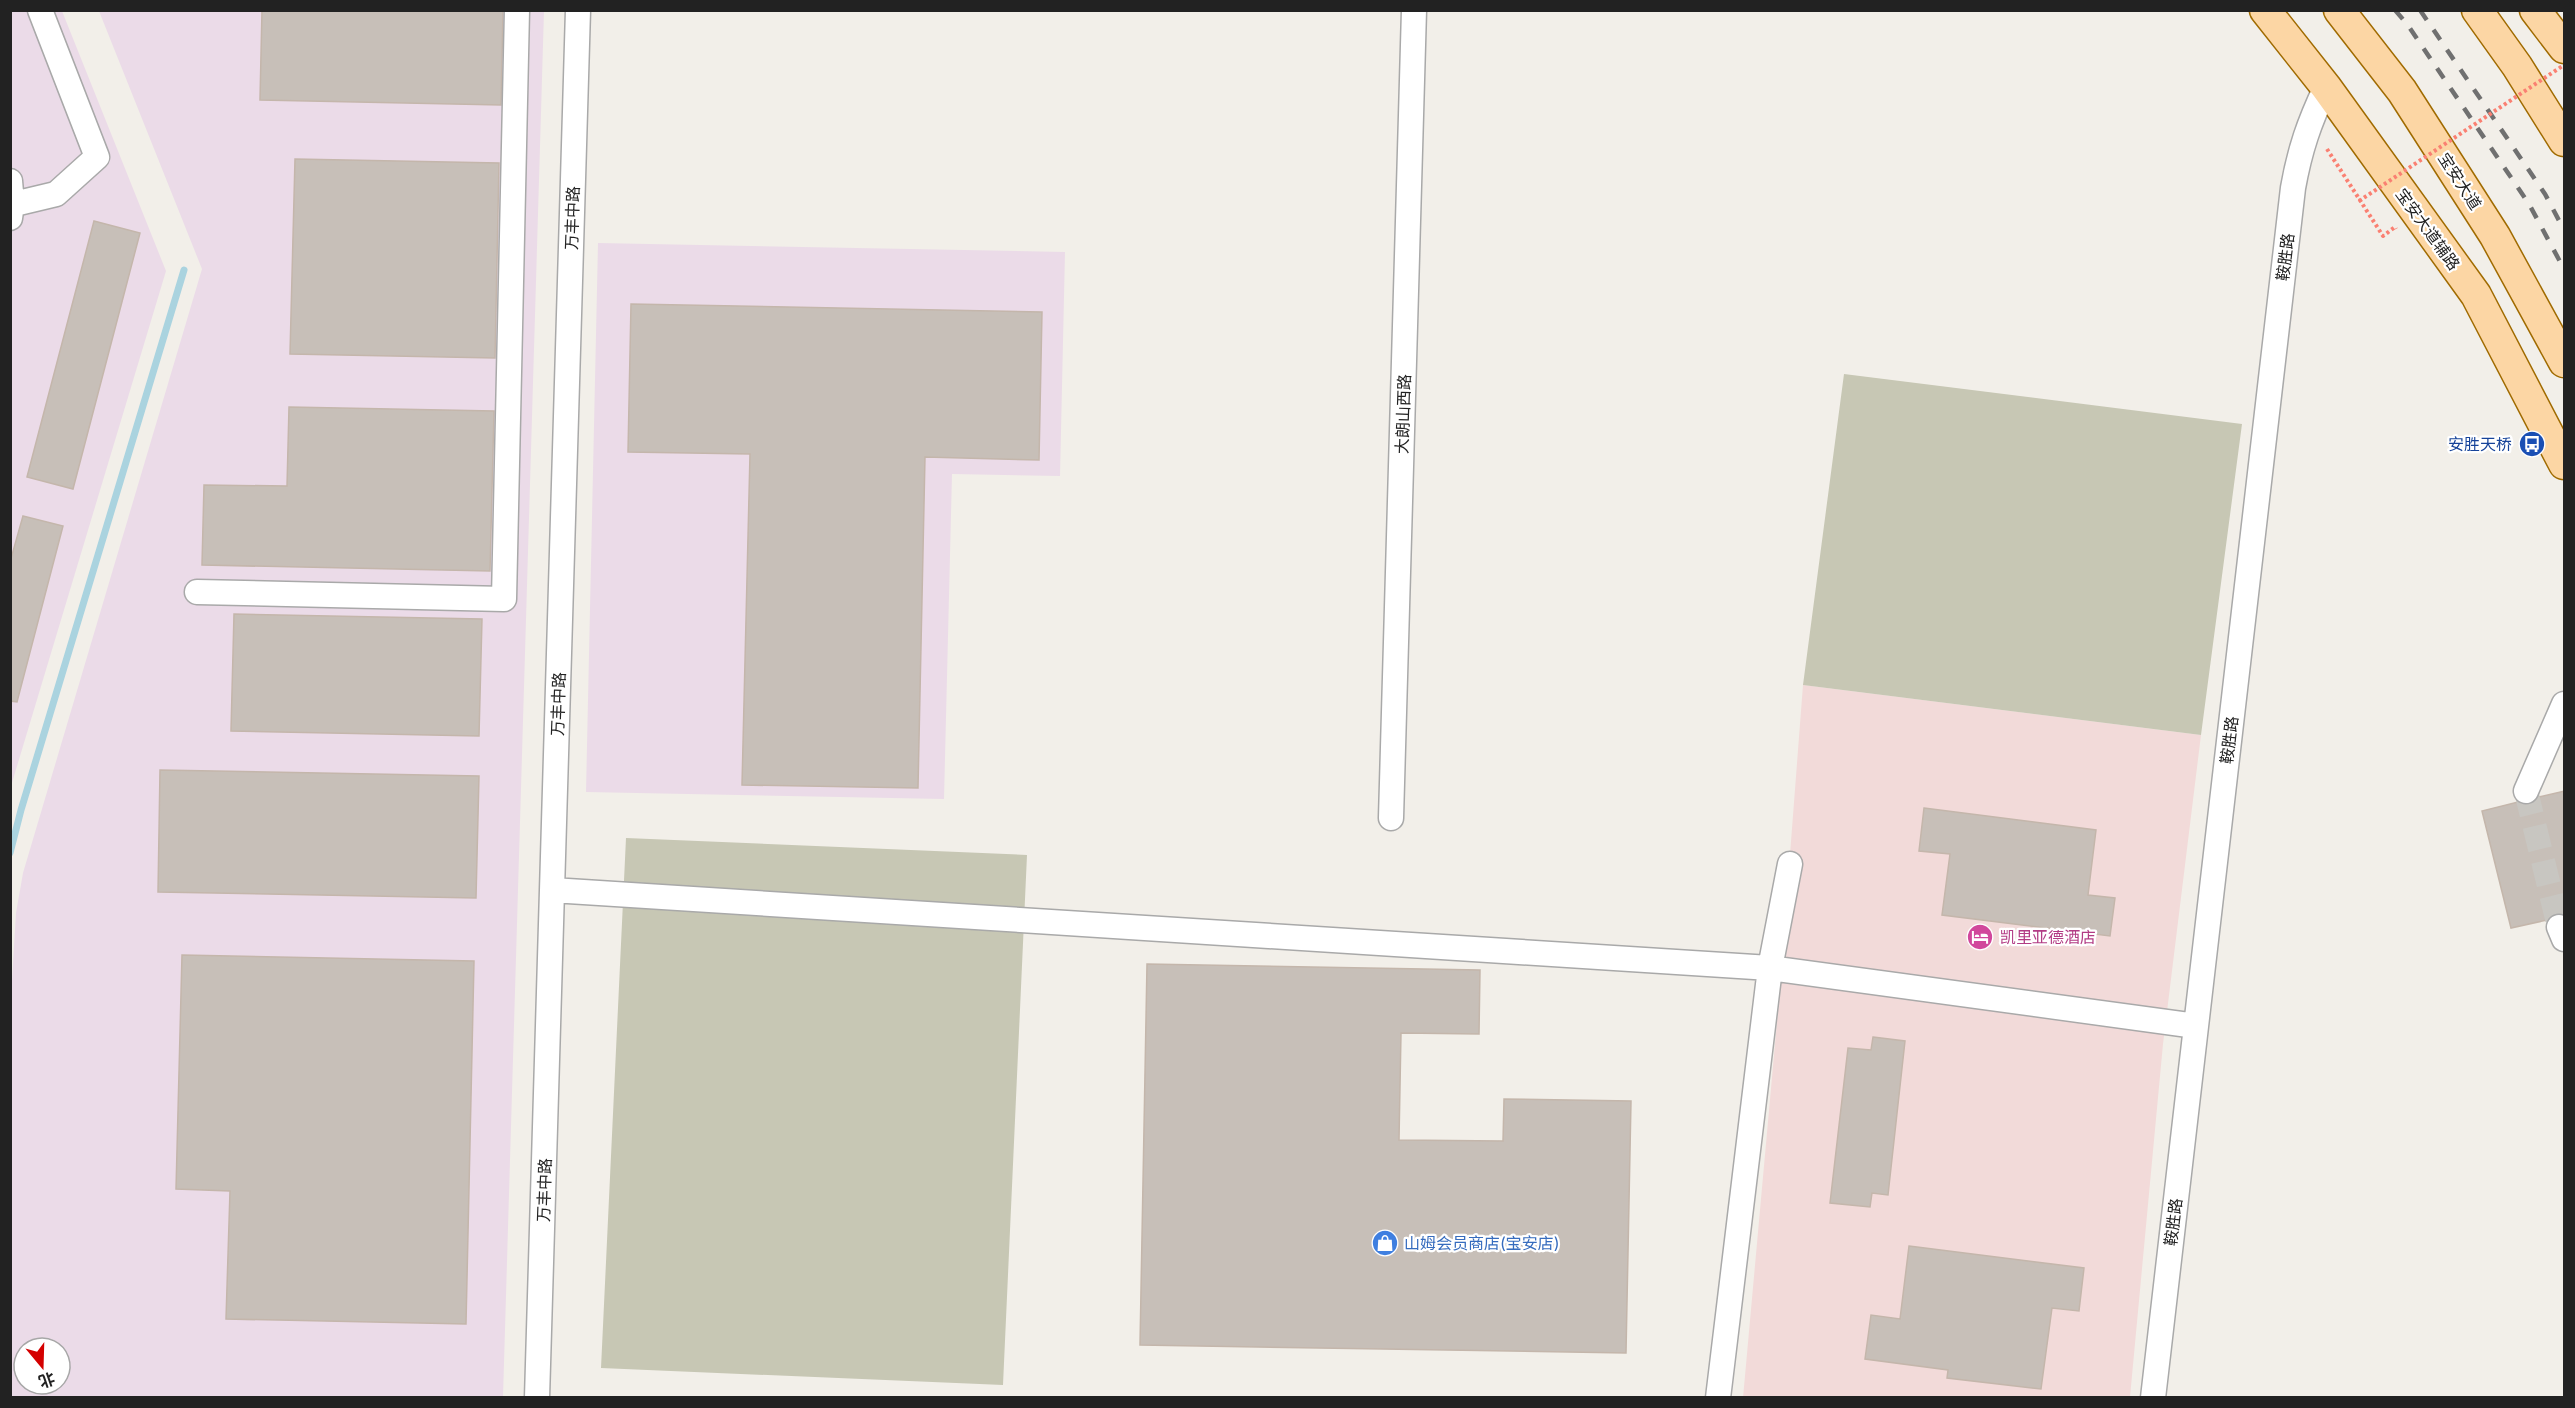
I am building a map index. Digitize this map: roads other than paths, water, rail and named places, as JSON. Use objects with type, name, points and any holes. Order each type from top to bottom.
[{"type":"main road","name":"宝安大道辅路","points":[[2265,10],[2326,87],[2476,295],[2565,464]]},
{"type":"main road","name":"宝安大道","points":[[2339,10],[2402,91],[2433,139],[2495,236],[2565,362]]},
{"type":"main road","points":[[2477,10],[2517,66],[2565,141]]},
{"type":"main road","points":[[2535,10],[2565,48]]},
{"type":"street","points":[[10,181],[11,209],[56,194],[97,157],[40,10]]},
{"type":"street","points":[[197,592],[504,598],[517,10]]},
{"type":"street","name":"万丰中路","points":[[537,1398],[578,10]]},
{"type":"street","name":"大朗山西路","points":[[1391,818],[1414,10]]},
{"type":"street","name":"鞍胜路","points":[[2153,1398],[2293,188],[2299,151],[2326,87]]},
{"type":"street","points":[[2526,791],[2565,704]]},
{"type":"street","points":[[1718,1398],[1770,968],[1790,864]]},
{"type":"street","points":[[552,890],[1770,968],[2196,1026]]},
{"type":"waterway","points":[[10,853],[184,270]]},
{"type":"tunnel","points":[[2526,791],[2559,927]]},
{"type":"railway","points":[[2395,10],[2407,24],[2529,204],[2564,269]]},
{"type":"railway","points":[[2420,10],[2545,194],[2564,230]]},
{"type":"place","name":"安胜天桥","points":[[2532,444]]},
{"type":"place","name":"凯里亚德酒店","points":[[1980,937]]},
{"type":"place","name":"山姆会员商店(宝安店)","points":[[1385,1243]]}]
